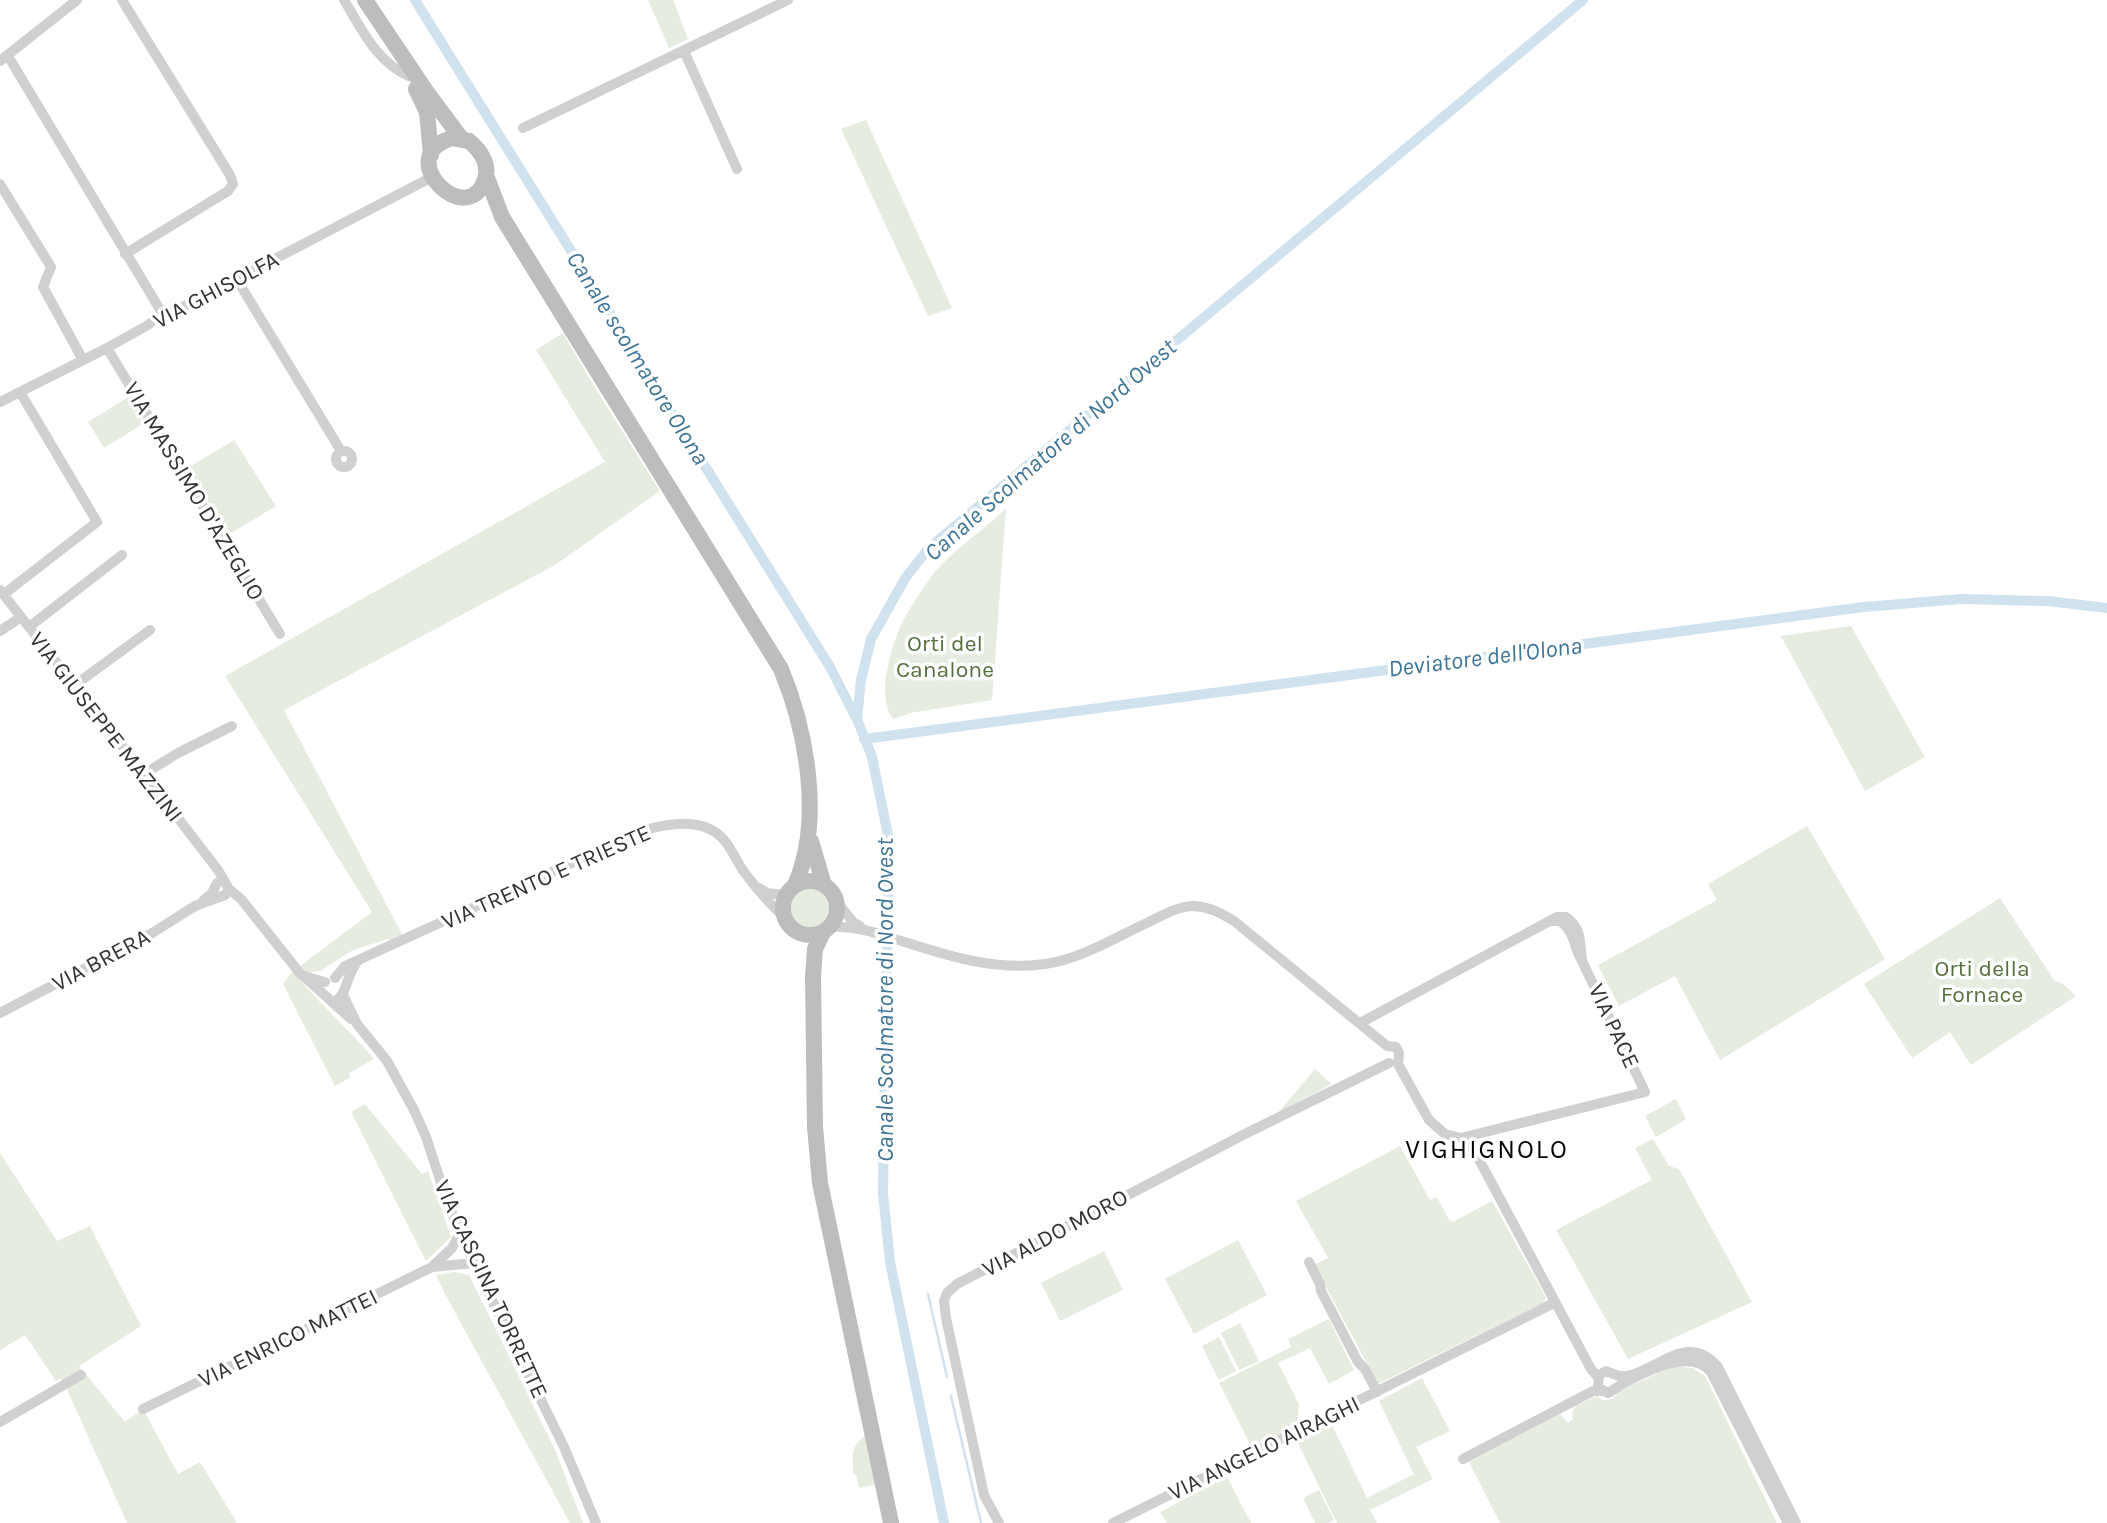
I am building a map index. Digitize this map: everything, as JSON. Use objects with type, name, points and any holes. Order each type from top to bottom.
[{"type":"main road","points":[[365,0],[427,112],[432,177],[442,190],[453,196],[481,201],[502,217]]},
{"type":"main road","points":[[383,29],[461,138]]},
{"type":"main road","points":[[431,155],[444,141],[461,138],[469,141],[479,151],[485,161],[486,175],[502,217],[781,670],[796,707],[804,744],[809,835],[824,885]]},
{"type":"main road","points":[[467,197],[477,193],[486,175]]},
{"type":"main road","points":[[809,835],[803,866],[782,906],[789,926],[797,932],[811,935],[826,929]]},
{"type":"main road","points":[[790,890],[811,881],[824,885],[832,892],[836,901],[836,912],[815,949],[815,1127],[820,1183],[891,1523]]},
{"type":"main road","points":[[797,932],[813,975]]},
{"type":"street","points":[[77,0],[62,5],[4,58],[162,313]]},
{"type":"street","points":[[122,0],[230,174],[233,184],[228,191],[125,254]]},
{"type":"street","points":[[344,0],[374,50],[396,69],[409,76]]},
{"type":"street","points":[[523,128],[788,0]]},
{"type":"street","points":[[684,51],[737,169]]},
{"type":"street","name":"VIA GHISOLFA","points":[[0,402],[107,348],[148,325],[162,313],[175,311],[432,177]]},
{"type":"street","points":[[0,184],[51,267],[43,287],[83,360]]},
{"type":"street","points":[[236,278],[341,451]]},
{"type":"street","name":"VIA MASSIMO D'AZEGLIO","points":[[107,348],[280,634]]},
{"type":"street","points":[[2,592],[97,522],[20,392]]},
{"type":"street","points":[[29,627],[122,555]]},
{"type":"street","name":"VIA GIUSEPPE MAZZINI","points":[[2,592],[213,864],[224,889],[304,976],[329,988]]},
{"type":"street","points":[[0,631],[21,617]]},
{"type":"street","points":[[75,685],[150,630]]},
{"type":"street","points":[[144,774],[178,752],[232,726]]},
{"type":"street","name":"VIA TRENTO E TRIESTE","points":[[329,988],[345,965],[655,827],[692,824],[711,830],[725,841],[754,885],[784,917]]},
{"type":"street","points":[[754,885],[767,893],[790,890]]},
{"type":"street","name":"VIA BRERA","points":[[0,1013],[149,935],[224,889]]},
{"type":"street","points":[[836,901],[853,922],[866,929],[909,944],[1008,967],[1067,959],[1189,906],[1219,911],[1377,1037],[1432,1123],[1453,1138],[1467,1138],[1597,1382],[1608,1393],[1616,1381],[1679,1361],[1695,1360],[1710,1365],[1796,1523]]},
{"type":"street","name":"VIA PACE","points":[[1360,1023],[1549,921],[1560,921],[1571,931],[1575,947],[1645,1092],[1467,1138]]},
{"type":"street","points":[[826,929],[866,929]]},
{"type":"street","points":[[344,991],[341,981],[329,988],[338,999],[344,991],[349,973],[359,960]]},
{"type":"street","name":"VIA CASCINA TORRETTE","points":[[329,988],[387,1061],[414,1110],[460,1233],[564,1447],[596,1523]]},
{"type":"street","name":"VIA CASCINA TORRETTE","points":[[344,991],[357,1024]]},
{"type":"street","name":"VIA ALDO MORO","points":[[999,1523],[984,1495],[946,1318],[944,1301],[947,1293],[957,1284],[1388,1058]]},
{"type":"street","name":"VIA ENRICO MATTEI","points":[[144,1409],[432,1267],[452,1248],[460,1233]]},
{"type":"street","name":"VIA ANGELO AIRAGHI","points":[[1309,1262],[1358,1362],[1365,1369],[1377,1392]]},
{"type":"street","name":"VIA ENRICO MATTEI","points":[[432,1267],[474,1263]]},
{"type":"street","name":"VIA ANGELO AIRAGHI","points":[[1113,1523],[1554,1303]]},
{"type":"street","points":[[1710,1365],[1788,1523]]},
{"type":"street","points":[[1463,1459],[1597,1382],[1611,1371],[1616,1381]]},
{"type":"street","points":[[0,1422],[81,1375]]},
{"type":"green space","points":[[648,0],[673,0],[688,39],[669,48]]},
{"type":"green space","points":[[866,120],[952,308],[928,316],[841,129]]},
{"type":"green space","points":[[563,333],[660,491],[555,565],[284,710],[404,938],[391,944],[388,939],[353,950],[311,975],[300,966],[372,912],[225,676],[605,462],[536,350]]},
{"type":"green space","points":[[130,396],[146,422],[104,448],[88,422]]},
{"type":"green space","points":[[234,440],[276,506],[228,535],[188,468]]},
{"type":"green space","name":"Orti del Canalone","points":[[1006,508],[992,700],[910,713],[894,719],[888,711],[885,688],[893,648],[903,621],[939,567]]},
{"type":"green space","points":[[1851,626],[1925,757],[1865,791],[1781,636]]},
{"type":"green space","points":[[1807,826],[1885,959],[1720,1060],[1675,976],[1619,1006],[1598,965],[1717,900],[1708,884]]},
{"type":"green space","points":[[810,889],[824,894],[829,908],[824,922],[810,927],[796,922],[791,908],[796,894]]},
{"type":"green space","name":"Orti della Fornace","points":[[2000,898],[2054,980],[2076,996],[1971,1065],[1950,1032],[1912,1058],[1864,984]]},
{"type":"green space","points":[[293,971],[374,1059],[349,1073],[350,1078],[335,1086],[283,984]]},
{"type":"green space","points":[[1315,1069],[1332,1084],[1278,1113]]},
{"type":"green space","points":[[1676,1099],[1686,1119],[1656,1137],[1645,1116]]},
{"type":"green space","points":[[365,1104],[422,1174],[428,1171],[451,1237],[426,1261],[351,1112]]},
{"type":"green space","points":[[1653,1139],[1669,1166],[1679,1169],[1752,1302],[1628,1359],[1556,1230],[1652,1180],[1635,1148]]},
{"type":"green space","points":[[1400,1146],[1430,1200],[1437,1197],[1449,1220],[1453,1222],[1492,1201],[1546,1297],[1543,1303],[1378,1384],[1314,1265],[1328,1258],[1296,1201]]},
{"type":"green space","points":[[0,1153],[57,1241],[90,1226],[141,1326],[79,1366],[125,1422],[143,1409],[178,1474],[200,1462],[237,1523],[127,1523],[60,1378],[56,1381],[25,1335],[0,1350]]},
{"type":"green space","points":[[1238,1240],[1267,1295],[1194,1334],[1165,1279]]},
{"type":"green space","points":[[1104,1251],[1123,1290],[1060,1321],[1041,1283]]},
{"type":"green space","points":[[454,1272],[469,1275],[556,1452],[583,1523],[570,1523],[436,1275]]},
{"type":"green space","points":[[1329,1319],[1354,1370],[1329,1384],[1310,1348],[1278,1363],[1299,1404],[1297,1425],[1252,1448],[1219,1383],[1291,1347],[1288,1339]]},
{"type":"green space","points":[[1240,1323],[1259,1361],[1239,1370],[1221,1333]]},
{"type":"green space","points":[[1219,1337],[1236,1371],[1219,1380],[1202,1346]]},
{"type":"green space","points":[[1675,1366],[1693,1368],[1705,1376],[1777,1523],[1500,1523],[1469,1462],[1560,1414],[1568,1423],[1573,1419],[1572,1412],[1576,1406],[1597,1396],[1602,1400],[1613,1399],[1620,1390]]},
{"type":"green space","points":[[1422,1378],[1450,1431],[1416,1447],[1433,1479],[1370,1510],[1377,1523],[1337,1523],[1296,1439],[1331,1423],[1367,1498],[1414,1474],[1379,1401]]},
{"type":"green space","points":[[866,1435],[875,1485],[859,1488],[856,1474],[853,1474],[853,1452]]},
{"type":"green space","points":[[1227,1477],[1251,1523],[1167,1523],[1160,1512]]},
{"type":"green space","points":[[1319,1490],[1334,1520],[1328,1523],[1315,1523],[1303,1498]]},
{"type":"waterway","name":"Canale scolmatore Olona","points":[[415,0],[830,667],[856,718]]},
{"type":"waterway","name":"Canale Scolmatore di Nord Ovest","points":[[944,1523],[890,1262],[883,1193],[889,840],[872,757],[857,719],[861,680],[871,639],[906,577],[929,548],[1583,0]]},
{"type":"waterway","name":"Deviatore dell'Olona","points":[[864,739],[1864,607],[1961,599],[2048,601],[2107,608]]},
{"type":"waterway","points":[[928,1294],[947,1377]]},
{"type":"waterway","points":[[951,1396],[981,1523]]},
{"type":"district","name":"VIGHIGNOLO","points":[[1487,1149]]}]
